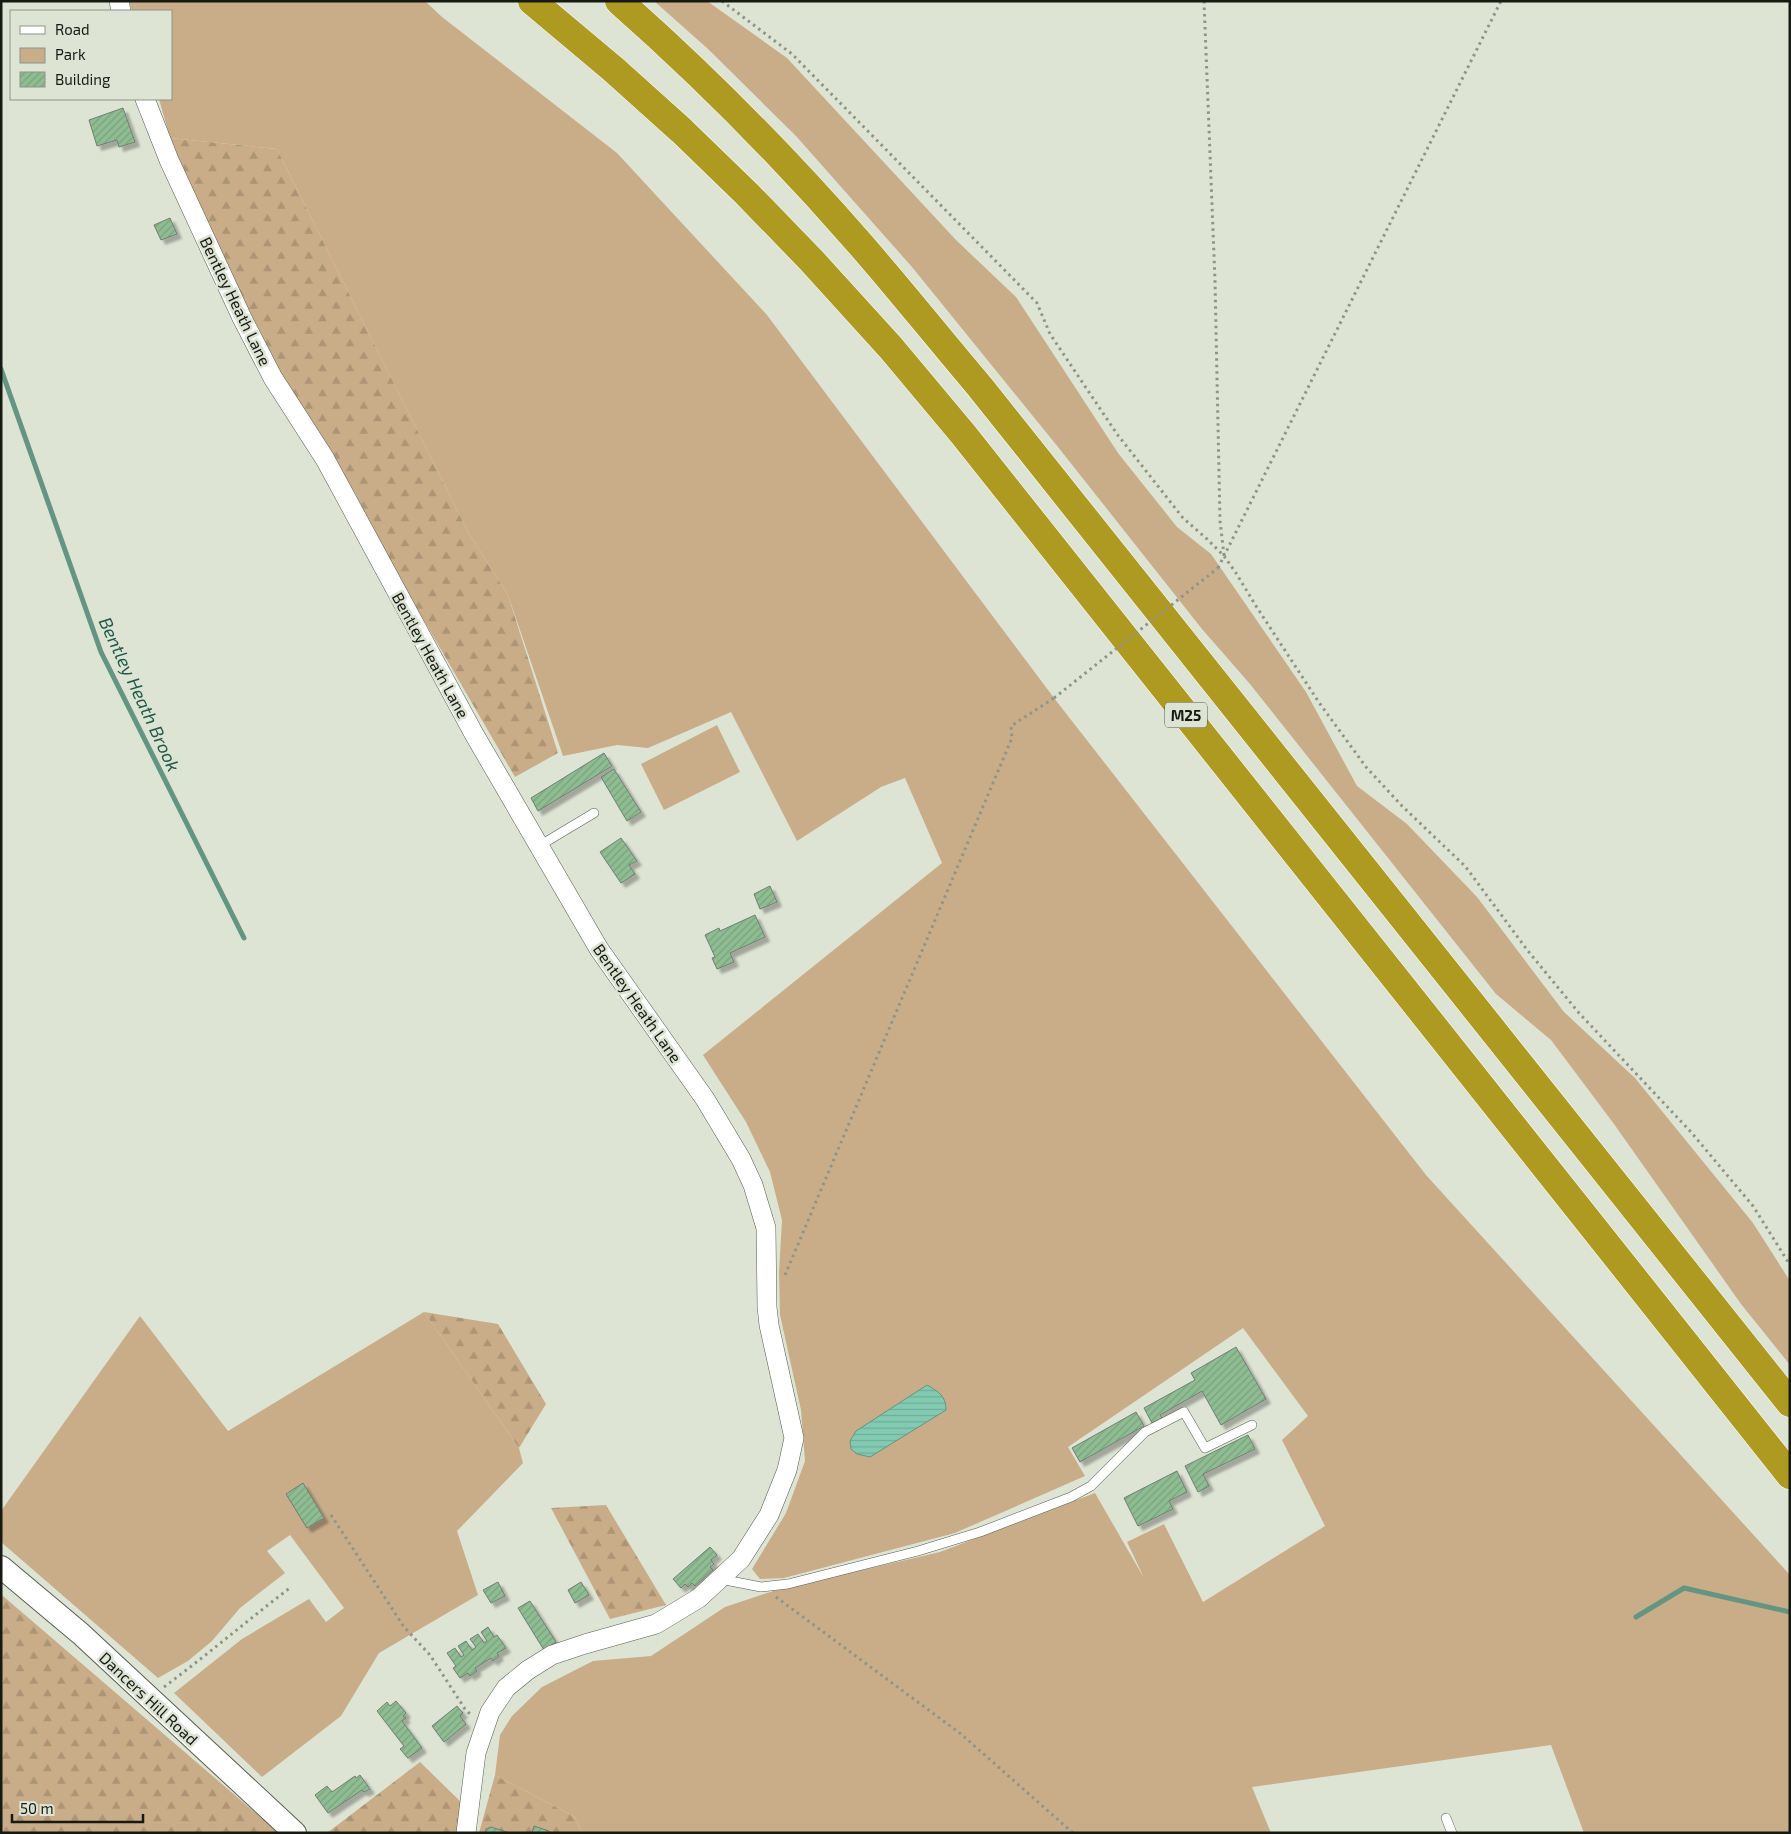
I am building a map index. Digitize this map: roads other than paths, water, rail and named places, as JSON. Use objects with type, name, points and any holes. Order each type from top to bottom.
[{"type":"highway","name":"M25","points":[[532,1],[613,69],[688,137],[812,261],[891,348],[963,434],[1790,1475]]},
{"type":"highway","name":"M25","points":[[619,1],[714,91],[796,173],[861,245],[986,395],[1790,1403]]},
{"type":"street","name":"Bentley Heath Lane","points":[[146,100],[169,160],[242,318],[273,378],[325,459],[474,734],[600,949],[705,1099],[741,1158],[753,1185],[766,1228],[769,1325],[794,1438],[787,1470],[769,1515],[740,1559],[699,1598],[656,1624],[552,1655],[528,1670],[506,1688],[490,1712],[476,1752],[466,1833]]},
{"type":"street","name":"Dancers Hill Road","points":[[1,1567],[81,1634],[295,1833]]},
{"type":"lane","points":[[539,846],[594,813]]},
{"type":"lane","points":[[720,1579],[761,1587],[788,1584],[918,1552],[980,1532],[1071,1497],[1091,1486],[1144,1432],[1184,1412],[1205,1448],[1252,1425]]},
{"type":"lane","points":[[1446,1818],[1452,1833]]},
{"type":"waterway","name":"Bentley Heath Brook","points":[[1,369],[101,652],[244,938]]},
{"type":"waterway","points":[[1636,1617],[1684,1588],[1790,1612]]}]
